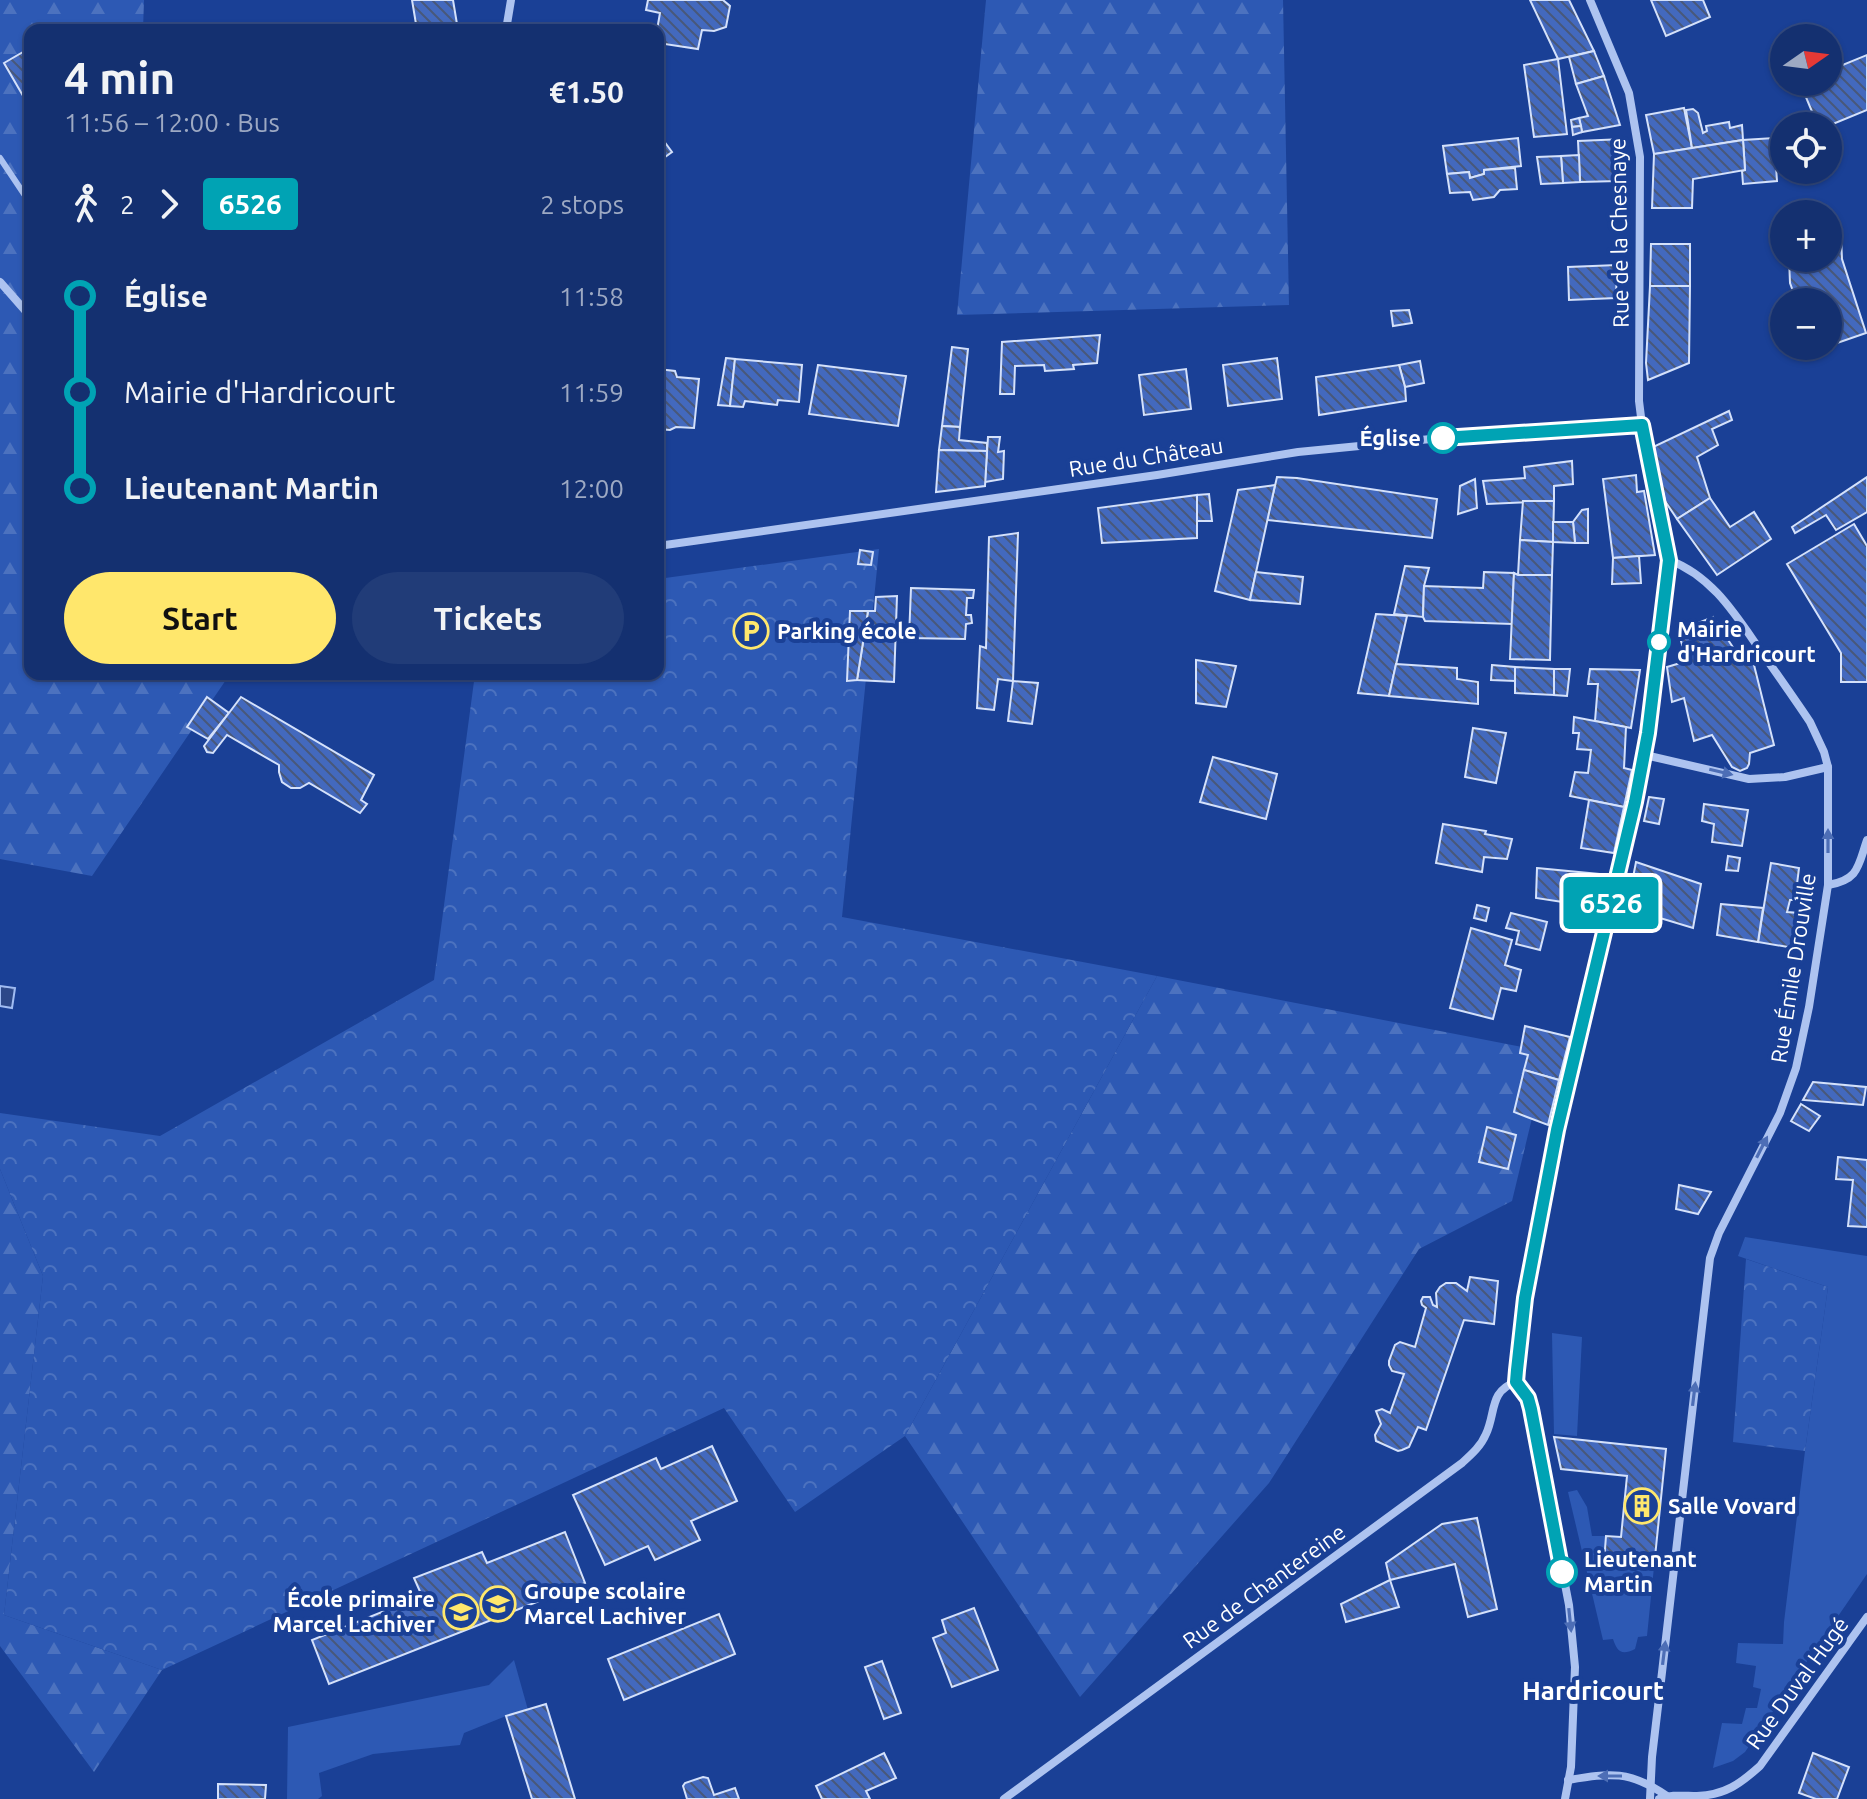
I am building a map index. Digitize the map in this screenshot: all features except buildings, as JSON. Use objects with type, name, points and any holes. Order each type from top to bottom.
[{"type":"street","points":[[507,24],[511,0]]},
{"type":"street","name":"Rue de la Chesnaye","points":[[1590,0],[1629,93],[1640,157],[1639,401],[1642,425]]},
{"type":"street","points":[[0,282],[24,309]]},
{"type":"street","points":[[1565,1799],[1571,1767],[1575,1680],[1569,1605],[1531,1409],[1528,1398],[1516,1382],[1525,1298],[1557,1130],[1645,755],[1669,560],[1642,425]]},
{"type":"street","name":"Rue du Château","points":[[664,545],[1298,452],[1441,438],[1642,425]]},
{"type":"street","name":"Rue Émile Drouville","points":[[1650,1799],[1659,1694],[1710,1258],[1719,1233],[1780,1113],[1796,1068],[1828,885],[1828,767],[1810,722],[1731,608],[1699,576],[1669,560]]},
{"type":"street","points":[[1645,755],[1749,779],[1785,777],[1828,767]]},
{"type":"street","points":[[1828,885],[1846,881],[1853,875],[1867,840]]},
{"type":"street","name":"Rue de Chantereine","points":[[1004,1799],[1462,1463],[1481,1445],[1500,1391],[1516,1382]]},
{"type":"street","name":"Rue Duval Hugé","points":[[1568,1780],[1616,1774],[1633,1777],[1651,1786],[1663,1797],[1723,1793],[1744,1781],[1760,1766],[1867,1617]]},
{"type":"lane","points":[[0,158],[24,194]]},
{"type":"green space","points":[[0,0],[144,0],[143,24],[24,24],[24,680],[226,680],[92,876],[0,859]]},
{"type":"green space","points":[[986,0],[1283,0],[1289,305],[957,315]]},
{"type":"green space","points":[[879,549],[842,917],[1157,976],[905,1436],[795,1512],[724,1408],[162,1670],[4,1615],[43,1276],[0,1169],[0,1113],[160,1136],[434,980],[474,680],[664,680],[664,578]]},
{"type":"green space","points":[[1157,976],[1548,1052],[1512,1201],[1419,1249],[1269,1483],[1080,1697],[905,1436]]},
{"type":"green space","points":[[0,1169],[43,1276],[4,1615],[162,1670],[94,1772],[0,1646]]},
{"type":"green space","points":[[1745,1237],[1867,1256],[1867,1574],[1745,1752],[1733,1761],[1713,1768],[1722,1723],[1742,1724],[1746,1708],[1757,1708],[1761,1689],[1753,1687],[1756,1666],[1736,1663],[1738,1643],[1783,1644],[1828,1287],[1738,1256]]},
{"type":"green space","points":[[1746,1259],[1828,1287],[1805,1451],[1733,1442]]},
{"type":"green space","points":[[1552,1333],[1582,1337],[1577,1436],[1554,1434]]},
{"type":"green space","points":[[1577,1490],[1587,1507],[1592,1536],[1606,1536],[1604,1562],[1654,1567],[1647,1636],[1638,1637],[1635,1649],[1630,1651],[1620,1651],[1613,1639],[1603,1640],[1568,1492]]},
{"type":"green space","points":[[514,1660],[528,1710],[464,1733],[460,1745],[373,1754],[319,1773],[322,1796],[318,1799],[287,1799],[288,1727],[489,1685]]},
{"type":"water","points":[[0,986],[15,988],[12,1008],[0,1006]]},
{"type":"bus line","name":"6526","points":[[1443,438],[1642,425],[1669,560],[1645,755],[1557,1130],[1525,1298],[1517,1370],[1516,1382],[1528,1398],[1531,1409],[1562,1572]]},
{"type":"place","name":"Église","points":[[1443,438]]},
{"type":"place","name":"Parking école","points":[[751,631]]},
{"type":"place","name":"Mairie d'Hardricourt","points":[[1659,642]]},
{"type":"place","name":"Salle Vovard","points":[[1642,1506]]},
{"type":"place","name":"Lieutenant Martin","points":[[1562,1572]]},
{"type":"place","name":"Groupe scolaire Marcel Lachiver","points":[[498,1604]]},
{"type":"place","name":"École primaire Marcel Lachiver","points":[[461,1612]]},
{"type":"district","name":"Hardricourt","points":[[1593,1691]]}]
